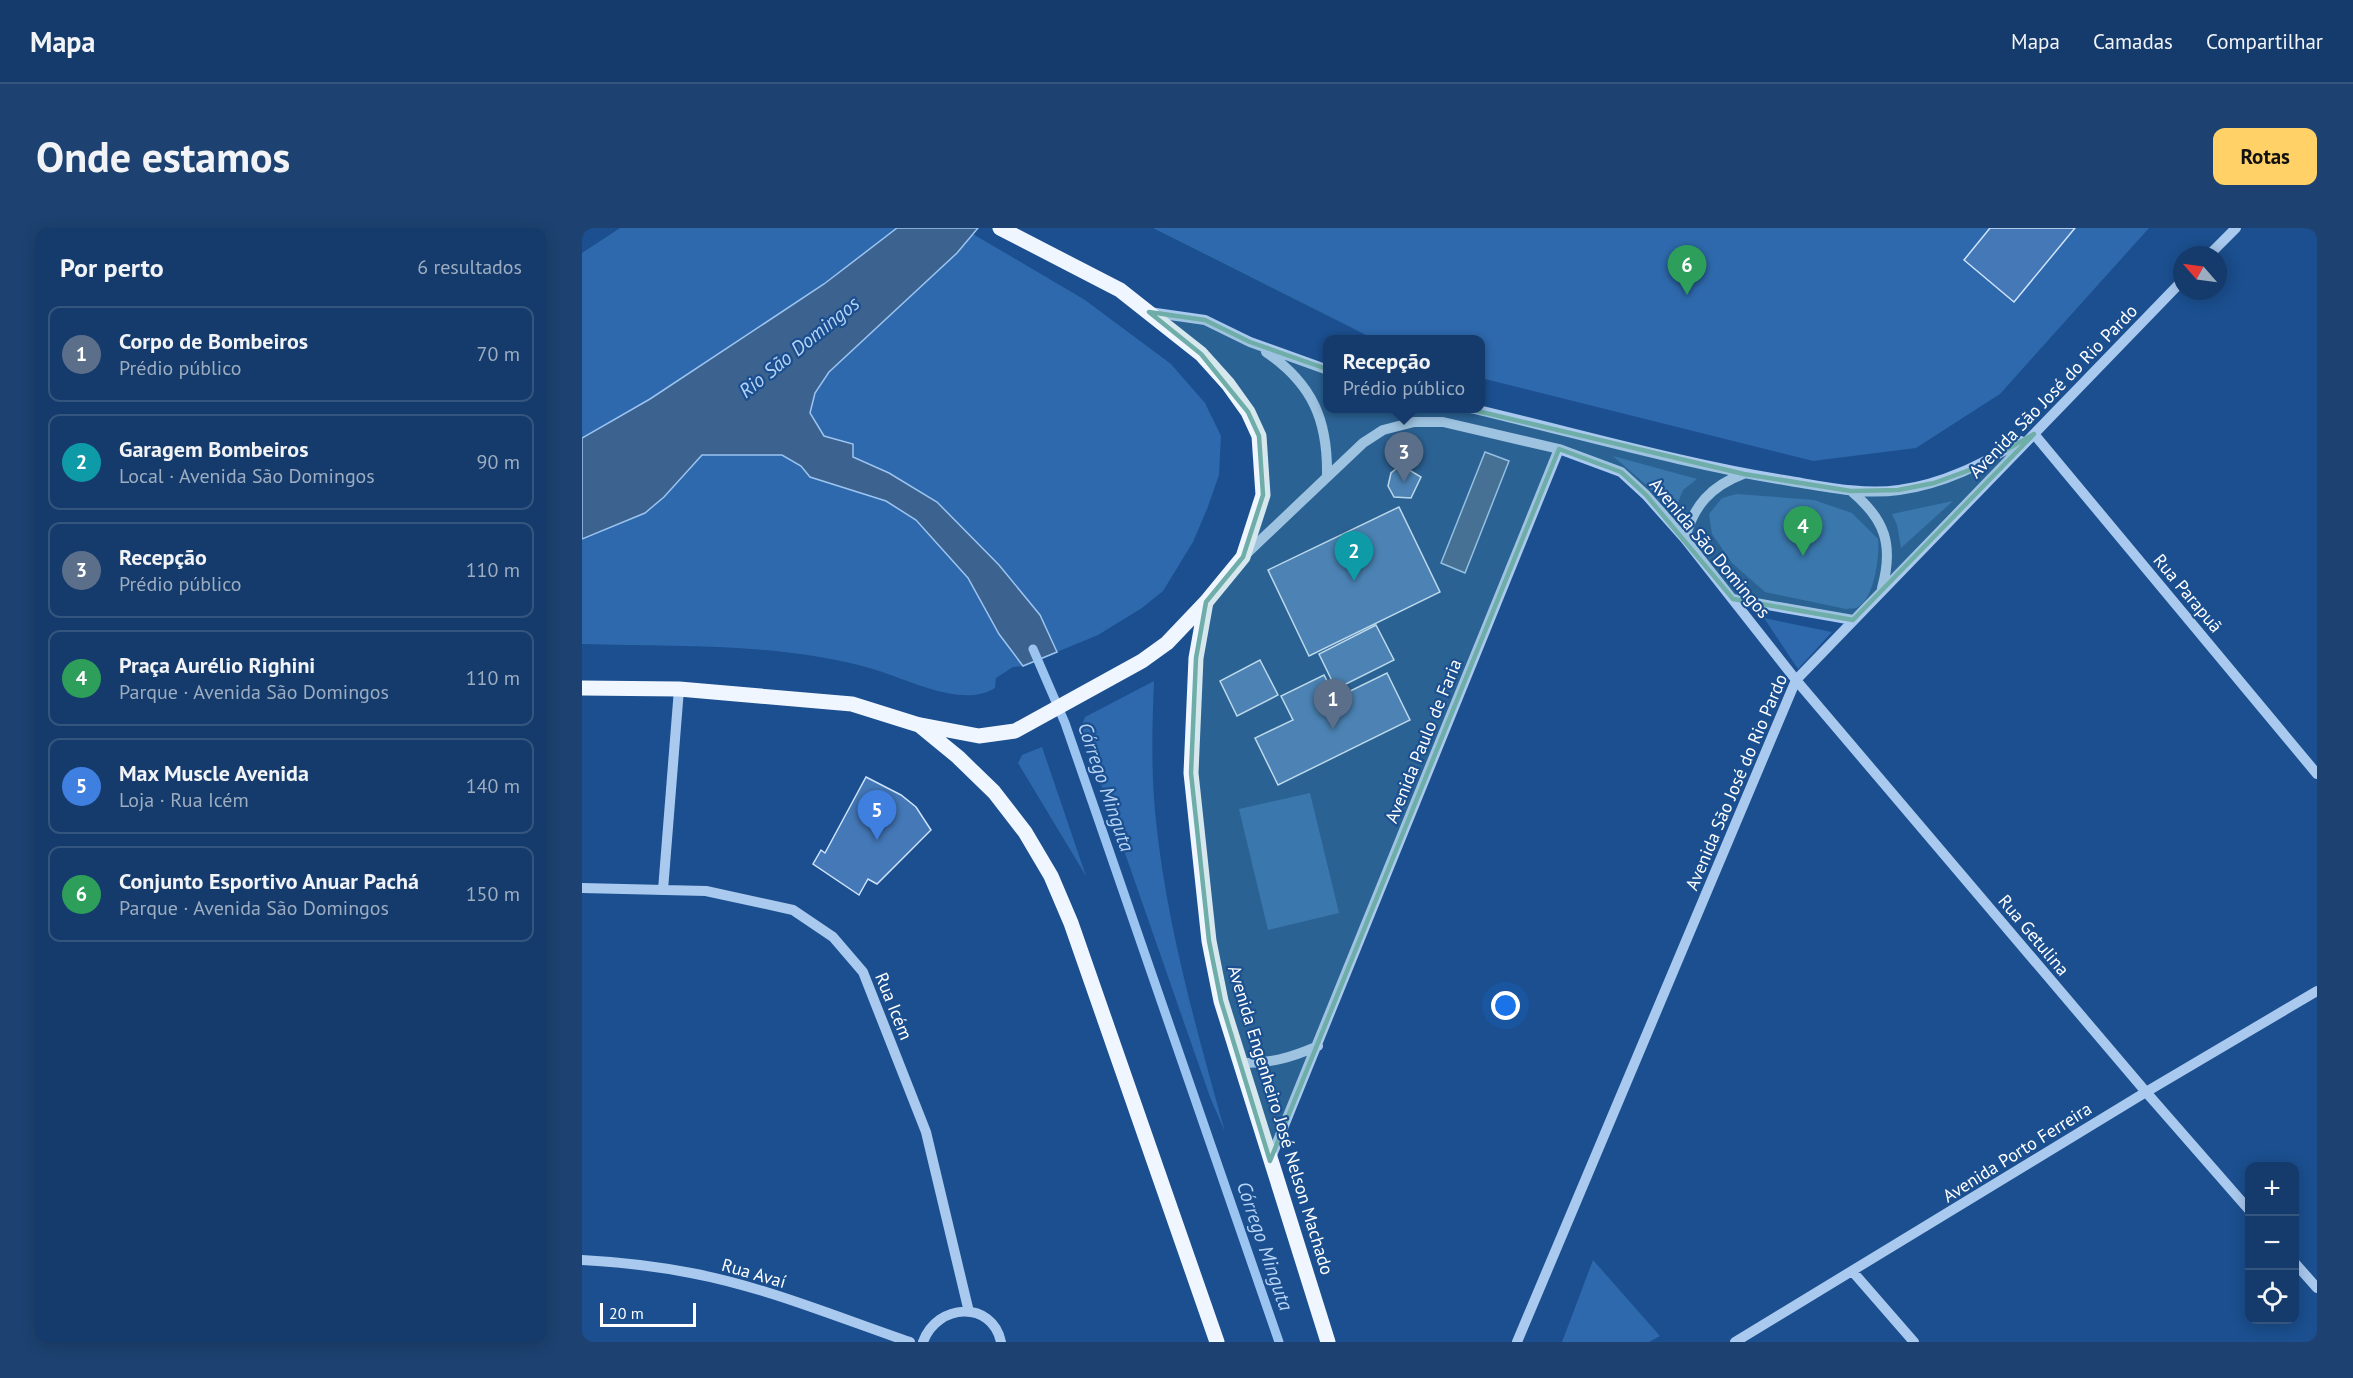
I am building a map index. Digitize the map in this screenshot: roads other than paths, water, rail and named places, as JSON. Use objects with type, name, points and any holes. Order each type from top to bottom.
[{"type":"main road","name":"Avenida Engenheiro José Nelson Machado","points":[[1000,228],[1120,290],[1149,312],[1201,354],[1228,384],[1248,412],[1259,436],[1263,495],[1243,557],[1206,602],[1196,658],[1191,773],[1209,941],[1221,1001],[1328,1342]]},
{"type":"main road","points":[[582,688],[679,689],[852,704],[919,725],[980,736],[1015,731],[1111,680],[1167,643],[1206,602]]},
{"type":"main road","points":[[919,725],[994,792],[1025,832],[1050,876],[1071,923],[1217,1342]]},
{"type":"street","points":[[2218,246],[2236,228]]},
{"type":"street","name":"Avenida São José do Rio Pardo","points":[[1517,1342],[1796,680],[2173,290]]},
{"type":"street","points":[[1149,312],[1205,320],[1250,342],[1323,368]]},
{"type":"street","points":[[1250,342],[1281,362],[1309,395],[1322,419],[1328,447],[1327,476]]},
{"type":"street","name":"Avenida São Domingos","points":[[1485,412],[1744,474],[1851,491],[1898,490],[1934,483],[1975,468],[2034,434]]},
{"type":"street","name":"Avenida São Domingos","points":[[1243,557],[1363,443],[1383,430],[1414,422],[1443,422],[1559,449],[1622,472],[1647,495],[1685,539],[1796,680]]},
{"type":"street","name":"Rua Parapuã","points":[[2034,434],[2317,774]]},
{"type":"street","name":"Avenida Paulo de Faria","points":[[1270,1161],[1559,449]]},
{"type":"street","points":[[1685,539],[1695,510],[1704,498],[1716,487],[1744,474]]},
{"type":"street","points":[[1851,491],[1869,506],[1881,525],[1887,547],[1887,570],[1881,591]]},
{"type":"street","points":[[1733,599],[1853,620]]},
{"type":"street","name":"Rua Getulina","points":[[1796,680],[2245,1205]]},
{"type":"street","points":[[663,890],[679,689]]},
{"type":"street","name":"Rua Icém","points":[[582,888],[706,891],[793,910],[833,938],[863,972],[926,1132],[969,1312]]},
{"type":"street","name":"Avenida Porto Ferreira","points":[[1735,1342],[2146,1092],[2317,991]]},
{"type":"street","points":[[1241,1063],[1267,1063],[1288,1059],[1318,1046]]},
{"type":"street","name":"Rua Avaí","points":[[582,1260],[619,1262],[692,1273],[758,1290],[910,1342]]},
{"type":"street","points":[[2299,1267],[2317,1288]]},
{"type":"street","points":[[1853,1272],[1914,1342]]},
{"type":"street","points":[[923,1342],[927,1331],[938,1319],[952,1312],[969,1312],[982,1316],[993,1325],[1001,1342]]},
{"type":"water","name":"Rio São Domingos","points":[[897,228],[978,228],[957,253],[829,372],[815,393],[810,413],[824,436],[853,444],[853,457],[889,473],[937,502],[999,565],[1040,615],[1057,652],[1023,666],[999,634],[968,578],[916,520],[886,501],[810,477],[801,466],[782,455],[702,455],[664,497],[645,513],[582,539],[582,438],[650,399],[824,284]]},
{"type":"water","points":[[1485,452],[1509,461],[1465,573],[1441,563]]},
{"type":"waterway","name":"Córrego Minguta","points":[[1033,649],[1065,723],[1279,1342]]},
{"type":"place","name":"Conjunto Esportivo Anuar Pachá","points":[[1687,295]]},
{"type":"place","name":"Recepção","points":[[1404,482]]},
{"type":"place","name":"Praça Aurélio Righini","points":[[1803,556]]},
{"type":"place","name":"Garagem Bombeiros","points":[[1354,581]]},
{"type":"place","name":"Corpo de Bombeiros","points":[[1333,729]]},
{"type":"place","name":"Max Muscle Avenida","points":[[877,840]]}]
